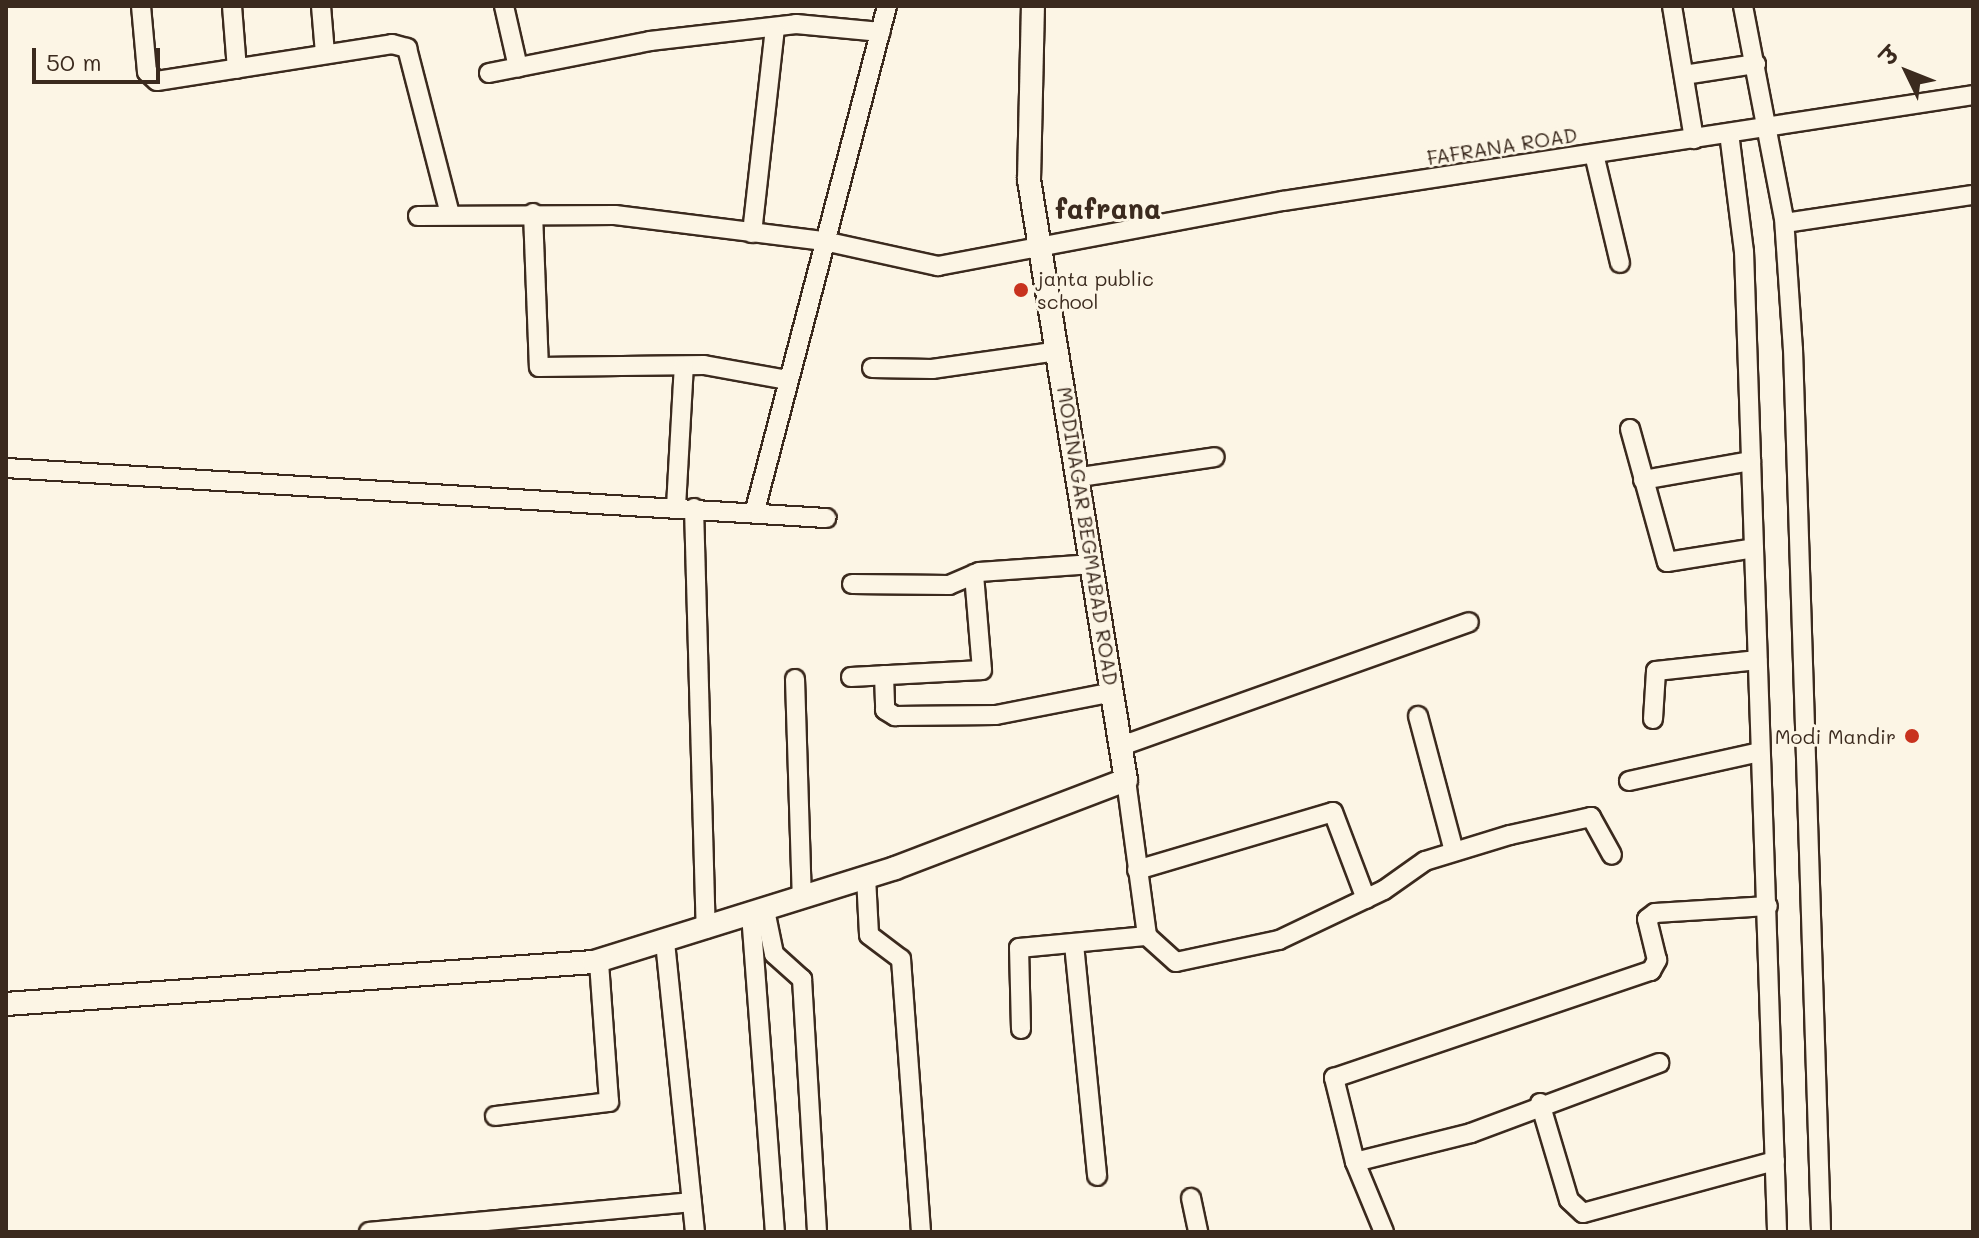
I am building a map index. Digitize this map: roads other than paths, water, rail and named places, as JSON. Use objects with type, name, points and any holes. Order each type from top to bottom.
[{"type":"street","points":[[141,6],[153,80],[325,54],[407,48],[450,214]]},
{"type":"street","points":[[232,6],[237,69]]},
{"type":"street","points":[[321,6],[325,54]]},
{"type":"street","points":[[504,6],[518,67]]},
{"type":"street","points":[[755,510],[887,6]]},
{"type":"street","name":"MODINAGAR BEGMABAD ROAD","points":[[1033,6],[1027,154],[1039,244],[1124,745],[1126,780]]},
{"type":"street","points":[[1672,6],[1694,139]]},
{"type":"street","points":[[1743,6],[1769,127],[1785,223],[1821,1232]]},
{"type":"street","points":[[489,73],[650,41],[809,23],[881,32]]},
{"type":"street","points":[[752,233],[775,28]]},
{"type":"street","points":[[1684,75],[1756,64]]},
{"type":"street","name":"FAFRANA ROAD","points":[[418,216],[533,213],[752,233],[824,241],[926,267],[1039,244],[1973,95]]},
{"type":"street","points":[[1729,133],[1744,251],[1777,1232]]},
{"type":"street","points":[[1594,154],[1620,263]]},
{"type":"street","points":[[1785,223],[1973,195]]},
{"type":"street","points":[[533,213],[539,367],[684,366],[787,380]]},
{"type":"street","points":[[872,368],[932,369],[1058,351]]},
{"type":"street","points":[[684,366],[685,508],[706,929]]},
{"type":"street","points":[[1630,429],[1669,564],[1754,548]]},
{"type":"street","points":[[1080,477],[1215,457]]},
{"type":"street","points":[[1643,480],[1751,461]]},
{"type":"street","points":[[6,468],[755,510],[826,518]]},
{"type":"street","points":[[852,584],[949,585],[974,574],[1093,564]]},
{"type":"street","points":[[851,677],[985,667],[974,574]]},
{"type":"street","points":[[1124,745],[1469,622]]},
{"type":"street","points":[[1653,719],[1656,671],[1757,660]]},
{"type":"street","points":[[884,675],[885,710],[895,716],[996,715],[1113,692]]},
{"type":"street","points":[[795,679],[802,898]]},
{"type":"street","points":[[1418,716],[1454,851]]},
{"type":"street","points":[[1629,781],[1760,752]]},
{"type":"street","points":[[6,1004],[599,961],[802,898],[1126,780],[1147,936],[1160,953],[1188,962],[1279,940],[1366,899],[1454,851],[1591,817],[1612,855]]},
{"type":"street","points":[[1137,870],[1333,812],[1366,899]]},
{"type":"street","points":[[857,879],[869,935],[901,955],[921,1232]]},
{"type":"street","points":[[1384,1232],[1355,1162],[1333,1092],[1341,1073],[1651,971],[1657,960],[1647,919],[1655,913],[1768,906]]},
{"type":"street","points":[[758,912],[775,1232]]},
{"type":"street","points":[[758,912],[774,954],[802,979],[817,1232]]},
{"type":"street","points":[[1021,1029],[1016,950],[1147,936]]},
{"type":"street","points":[[665,942],[695,1232]]},
{"type":"street","points":[[1074,944],[1097,1176]]},
{"type":"street","points":[[495,1116],[609,1102],[599,961]]},
{"type":"street","points":[[1355,1162],[1471,1133],[1540,1103],[1659,1063]]},
{"type":"street","points":[[1540,1103],[1569,1200],[1583,1213],[1775,1161]]},
{"type":"street","points":[[1191,1198],[1198,1232]]},
{"type":"street","points":[[369,1232],[566,1223],[692,1202]]},
{"type":"place","name":"janta public school","points":[[1021,290]]},
{"type":"place","name":"Modi Mandir","points":[[1912,736]]},
{"type":"district","name":"fafrana","points":[[1108,208]]}]
